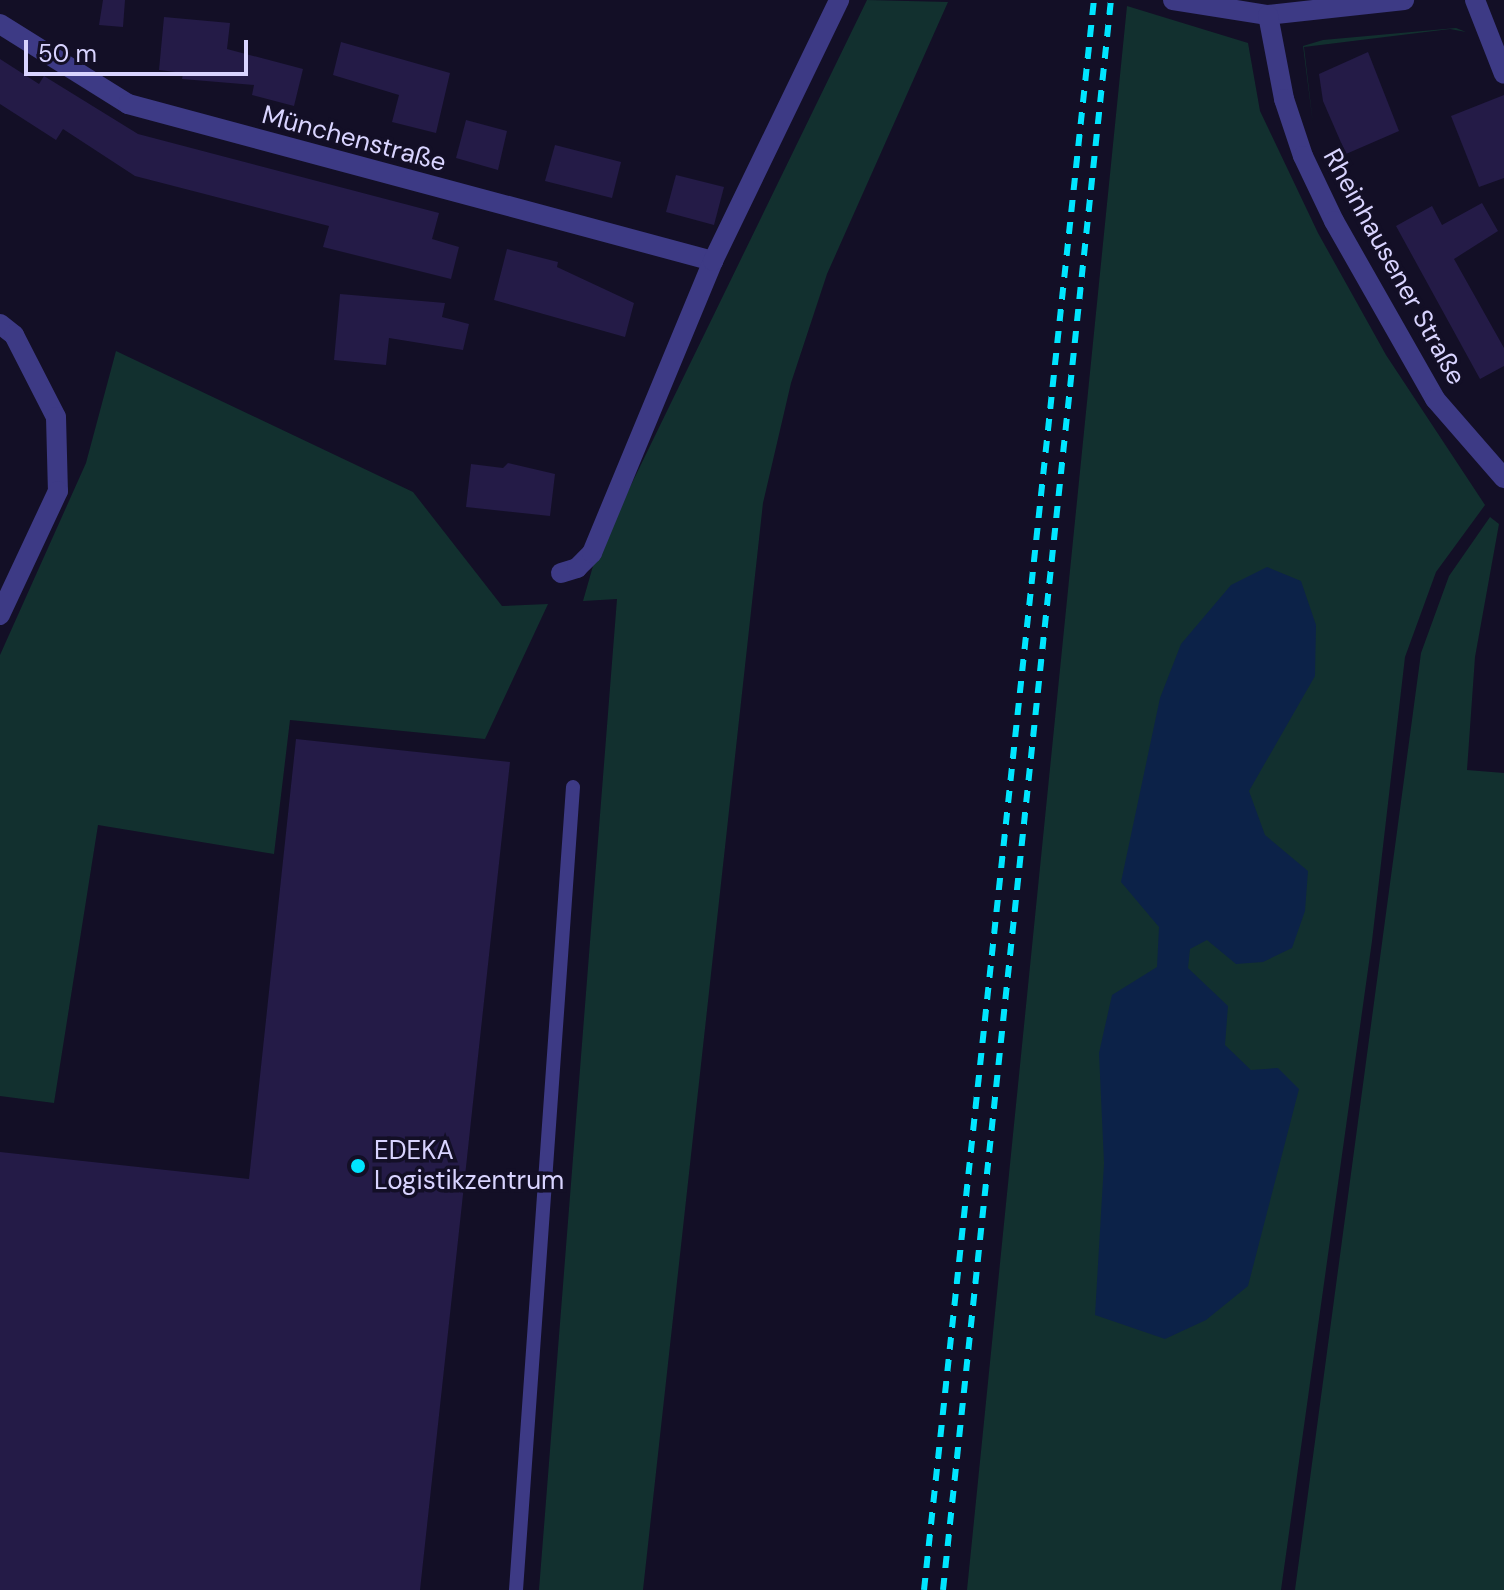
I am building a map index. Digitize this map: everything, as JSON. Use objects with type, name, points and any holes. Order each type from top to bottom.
[{"type":"street","points":[[561,573],[577,568],[592,553],[713,261],[839,0]]},
{"type":"street","points":[[1173,0],[1268,15],[1404,0]]},
{"type":"street","points":[[1475,0],[1504,74]]},
{"type":"street","name":"Rheinhausener Straße","points":[[1268,15],[1284,99],[1303,156],[1334,221],[1435,399],[1504,478]]},
{"type":"street","name":"Münchenstraße","points":[[0,24],[128,104],[713,261]]},
{"type":"street","points":[[0,324],[14,335],[56,417],[58,491],[0,615]]},
{"type":"lane","points":[[516,1590],[573,787]]},
{"type":"green space","points":[[867,0],[948,2],[827,274],[791,383],[763,503],[643,1590],[539,1590],[617,599],[583,601],[595,559]]},
{"type":"green space","points":[[1127,6],[1248,43],[1260,111],[1318,233],[1386,355],[1485,505],[1436,572],[1405,657],[1372,941],[1281,1590],[967,1590]]},
{"type":"green space","points":[[1456,28],[1466,32],[1450,29],[1304,47],[1313,124],[1303,46],[1323,40]]},
{"type":"green space","points":[[116,351],[413,492],[502,606],[548,604],[485,739],[290,720],[274,854],[98,825],[54,1103],[0,1096],[0,655],[86,463]]},
{"type":"green space","points":[[1490,517],[1499,524],[1475,657],[1467,770],[1504,773],[1504,1590],[1295,1590],[1421,653],[1449,576]]},
{"type":"water","points":[[1267,567],[1301,581],[1316,625],[1315,676],[1249,791],[1265,835],[1308,871],[1305,911],[1292,948],[1263,962],[1236,964],[1207,940],[1190,949],[1188,968],[1228,1006],[1225,1045],[1251,1070],[1278,1068],[1299,1089],[1248,1286],[1206,1320],[1165,1339],[1095,1315],[1104,1163],[1099,1053],[1112,995],[1157,967],[1159,927],[1121,882],[1160,698],[1181,644],[1231,585]]},
{"type":"building","points":[[103,0],[125,0],[123,27],[99,25]]},
{"type":"building","points":[[164,17],[230,23],[227,49],[303,69],[294,106],[252,95],[254,85],[182,79],[183,73],[159,70]]},
{"type":"building","points":[[341,42],[450,73],[436,133],[392,122],[399,95],[333,75]]},
{"type":"building","points":[[1368,52],[1399,131],[1346,154],[1323,101],[1319,74]]},
{"type":"building","points":[[0,59],[39,84],[44,76],[138,134],[439,213],[432,239],[459,247],[451,279],[323,247],[329,226],[135,176],[63,129],[56,140],[0,104]]},
{"type":"building","points":[[1504,95],[1504,178],[1479,187],[1451,116]]},
{"type":"building","points":[[466,120],[507,131],[498,170],[456,158]]},
{"type":"building","points":[[555,145],[621,162],[612,198],[545,181]]},
{"type":"building","points":[[676,175],[724,187],[714,225],[666,212]]},
{"type":"building","points":[[1482,203],[1498,231],[1454,259],[1504,348],[1504,366],[1480,379],[1396,226],[1432,206],[1442,225]]},
{"type":"building","points":[[507,249],[558,262],[557,267],[634,303],[625,337],[494,300]]},
{"type":"building","points":[[340,294],[445,303],[442,317],[469,324],[463,350],[389,338],[386,365],[334,360]]},
{"type":"building","points":[[508,463],[555,474],[550,516],[466,507],[471,464],[503,468]]},
{"type":"building","name":"EDEKA Logistikzentrum","points":[[296,739],[510,762],[420,1590],[0,1590],[0,1152],[249,1179]]},
{"type":"railway","points":[[924,1590],[1094,0]]},
{"type":"railway","points":[[943,1590],[1111,0]]},
{"type":"place","name":"EDEKA Logistikzentrum","points":[[358,1166]]}]
